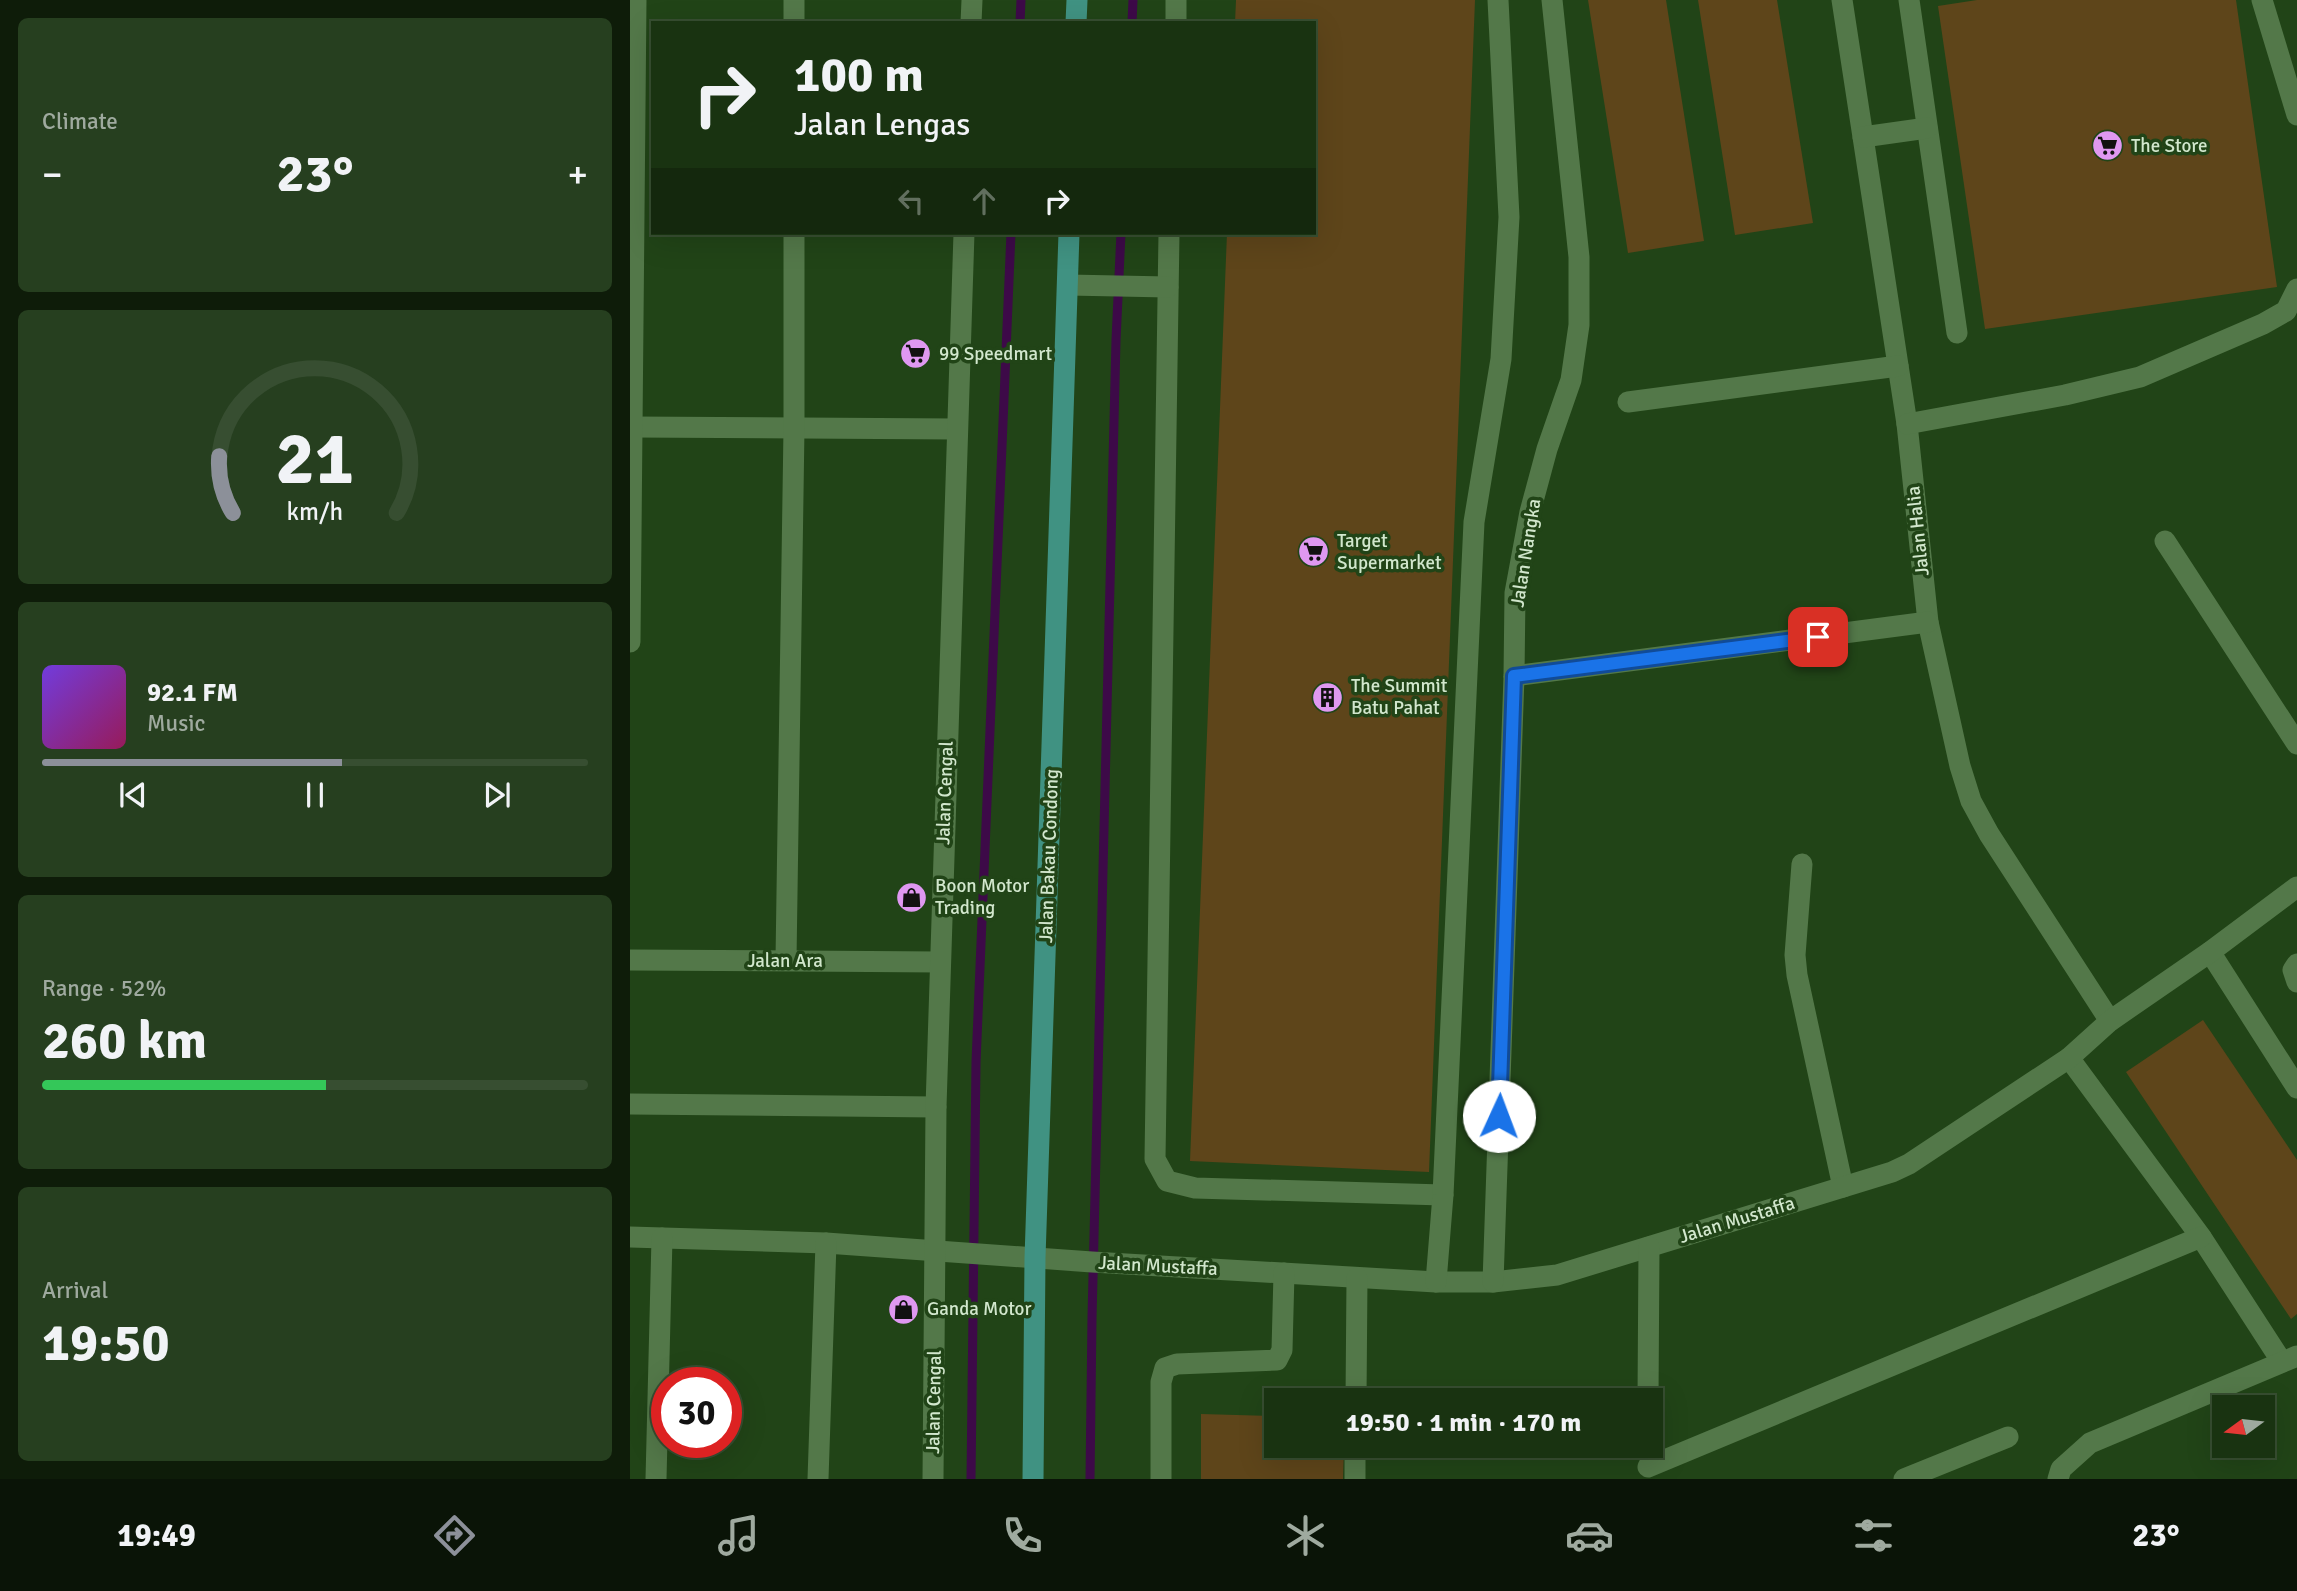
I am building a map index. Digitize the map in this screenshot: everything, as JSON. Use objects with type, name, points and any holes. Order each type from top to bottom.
[{"type":"main road","points":[[1076,21],[1077,0]]},
{"type":"main road","name":"Jalan Bakau Condong","points":[[1033,1479],[1035,1258],[1069,235]]},
{"type":"street","points":[[630,642],[636,0]]},
{"type":"street","points":[[794,0],[794,21]]},
{"type":"street","points":[[971,21],[972,0]]},
{"type":"street","points":[[1176,0],[1176,21]]},
{"type":"street","points":[[1436,1282],[1443,1195],[1474,522],[1501,359],[1509,217],[1498,0]]},
{"type":"street","name":"Jalan Nangka","points":[[1493,1282],[1516,593],[1530,512],[1547,449],[1571,380],[1579,325],[1579,257],[1552,0]]},
{"type":"street","name":"Jalan Halia","points":[[1842,0],[1907,424],[1928,622],[1960,766],[1971,801],[1989,834],[2110,1021]]},
{"type":"street","points":[[1909,0],[1957,333]]},
{"type":"street","points":[[2262,0],[2297,115]]},
{"type":"street","points":[[1863,137],[1927,128]]},
{"type":"street","points":[[786,960],[794,428],[794,235]]},
{"type":"street","name":"Jalan Cengal","points":[[933,1479],[936,1107],[964,235]]},
{"type":"street","points":[[1169,235],[1155,1160],[1167,1181],[1195,1188],[1443,1195]]},
{"type":"street","points":[[1068,285],[1168,287]]},
{"type":"street","points":[[1907,424],[2065,396],[2140,377],[2291,310],[2297,289]]},
{"type":"street","points":[[1628,402],[1898,366]]},
{"type":"street","points":[[632,427],[956,429]]},
{"type":"street","points":[[2165,541],[2297,744]]},
{"type":"street","points":[[1514,676],[1928,622]]},
{"type":"street","points":[[1802,864],[1795,955],[1797,975],[1843,1187]]},
{"type":"street","name":"Jalan Mustaffa","points":[[630,1237],[826,1243],[1131,1265],[1436,1282],[1493,1282],[1558,1275],[1892,1172],[1909,1164],[2069,1058],[2110,1021],[2210,952],[2297,887]]},
{"type":"street","points":[[2210,952],[2297,1088]]},
{"type":"street","name":"Jalan Ara","points":[[630,961],[940,962]]},
{"type":"street","points":[[2297,964],[2293,970],[2297,982]]},
{"type":"street","points":[[2058,1479],[2061,1469],[2090,1443],[2289,1359],[2069,1058]]},
{"type":"street","points":[[630,1104],[936,1107]]},
{"type":"street","points":[[1648,1473],[2201,1237]]},
{"type":"street","points":[[656,1479],[662,1238]]},
{"type":"street","points":[[818,1479],[826,1243]]},
{"type":"street","points":[[1648,1388],[1649,1247]]},
{"type":"street","points":[[1161,1479],[1161,1382],[1165,1368],[1177,1364],[1277,1360],[1282,1350],[1284,1273]]},
{"type":"street","points":[[1356,1388],[1357,1278]]},
{"type":"street","points":[[1904,1479],[2008,1437]]},
{"type":"street","points":[[1355,1458],[1355,1479]]},
{"type":"building","name":"The Summit Batu Pahat","points":[[1236,0],[1475,0],[1429,1172],[1190,1161],[1227,235],[1316,235],[1316,21],[1235,21]]},
{"type":"building","points":[[1588,0],[1666,0],[1704,241],[1628,253]]},
{"type":"building","points":[[1698,0],[1777,0],[1813,223],[1735,235]]},
{"type":"building","name":"The Store","points":[[1977,0],[2236,0],[2277,287],[1985,329],[1938,6]]},
{"type":"building","points":[[2203,1020],[2297,1160],[2297,1314],[2291,1319],[2126,1072]]},
{"type":"building","points":[[1201,1414],[1264,1416],[1264,1458],[1344,1458],[1343,1479],[1201,1479]]},
{"type":"waterway","points":[[1020,21],[1021,0]]},
{"type":"waterway","points":[[1132,21],[1133,0]]},
{"type":"waterway","points":[[971,1479],[976,1062],[1011,235]]},
{"type":"waterway","points":[[1090,1479],[1116,340],[1121,235]]},
{"type":"place","name":"The Store","points":[[2108,146]]},
{"type":"place","name":"99 Speedmart","points":[[916,354]]},
{"type":"place","name":"Target Supermarket","points":[[1314,552]]},
{"type":"place","name":"The Summit Batu Pahat","points":[[1328,697]]},
{"type":"place","name":"Boon Motor Trading","points":[[912,897]]},
{"type":"place","name":"Ganda Motor","points":[[904,1309]]},
{"type":"route","points":[[1499,1116],[1514,676],[1818,637]]}]
